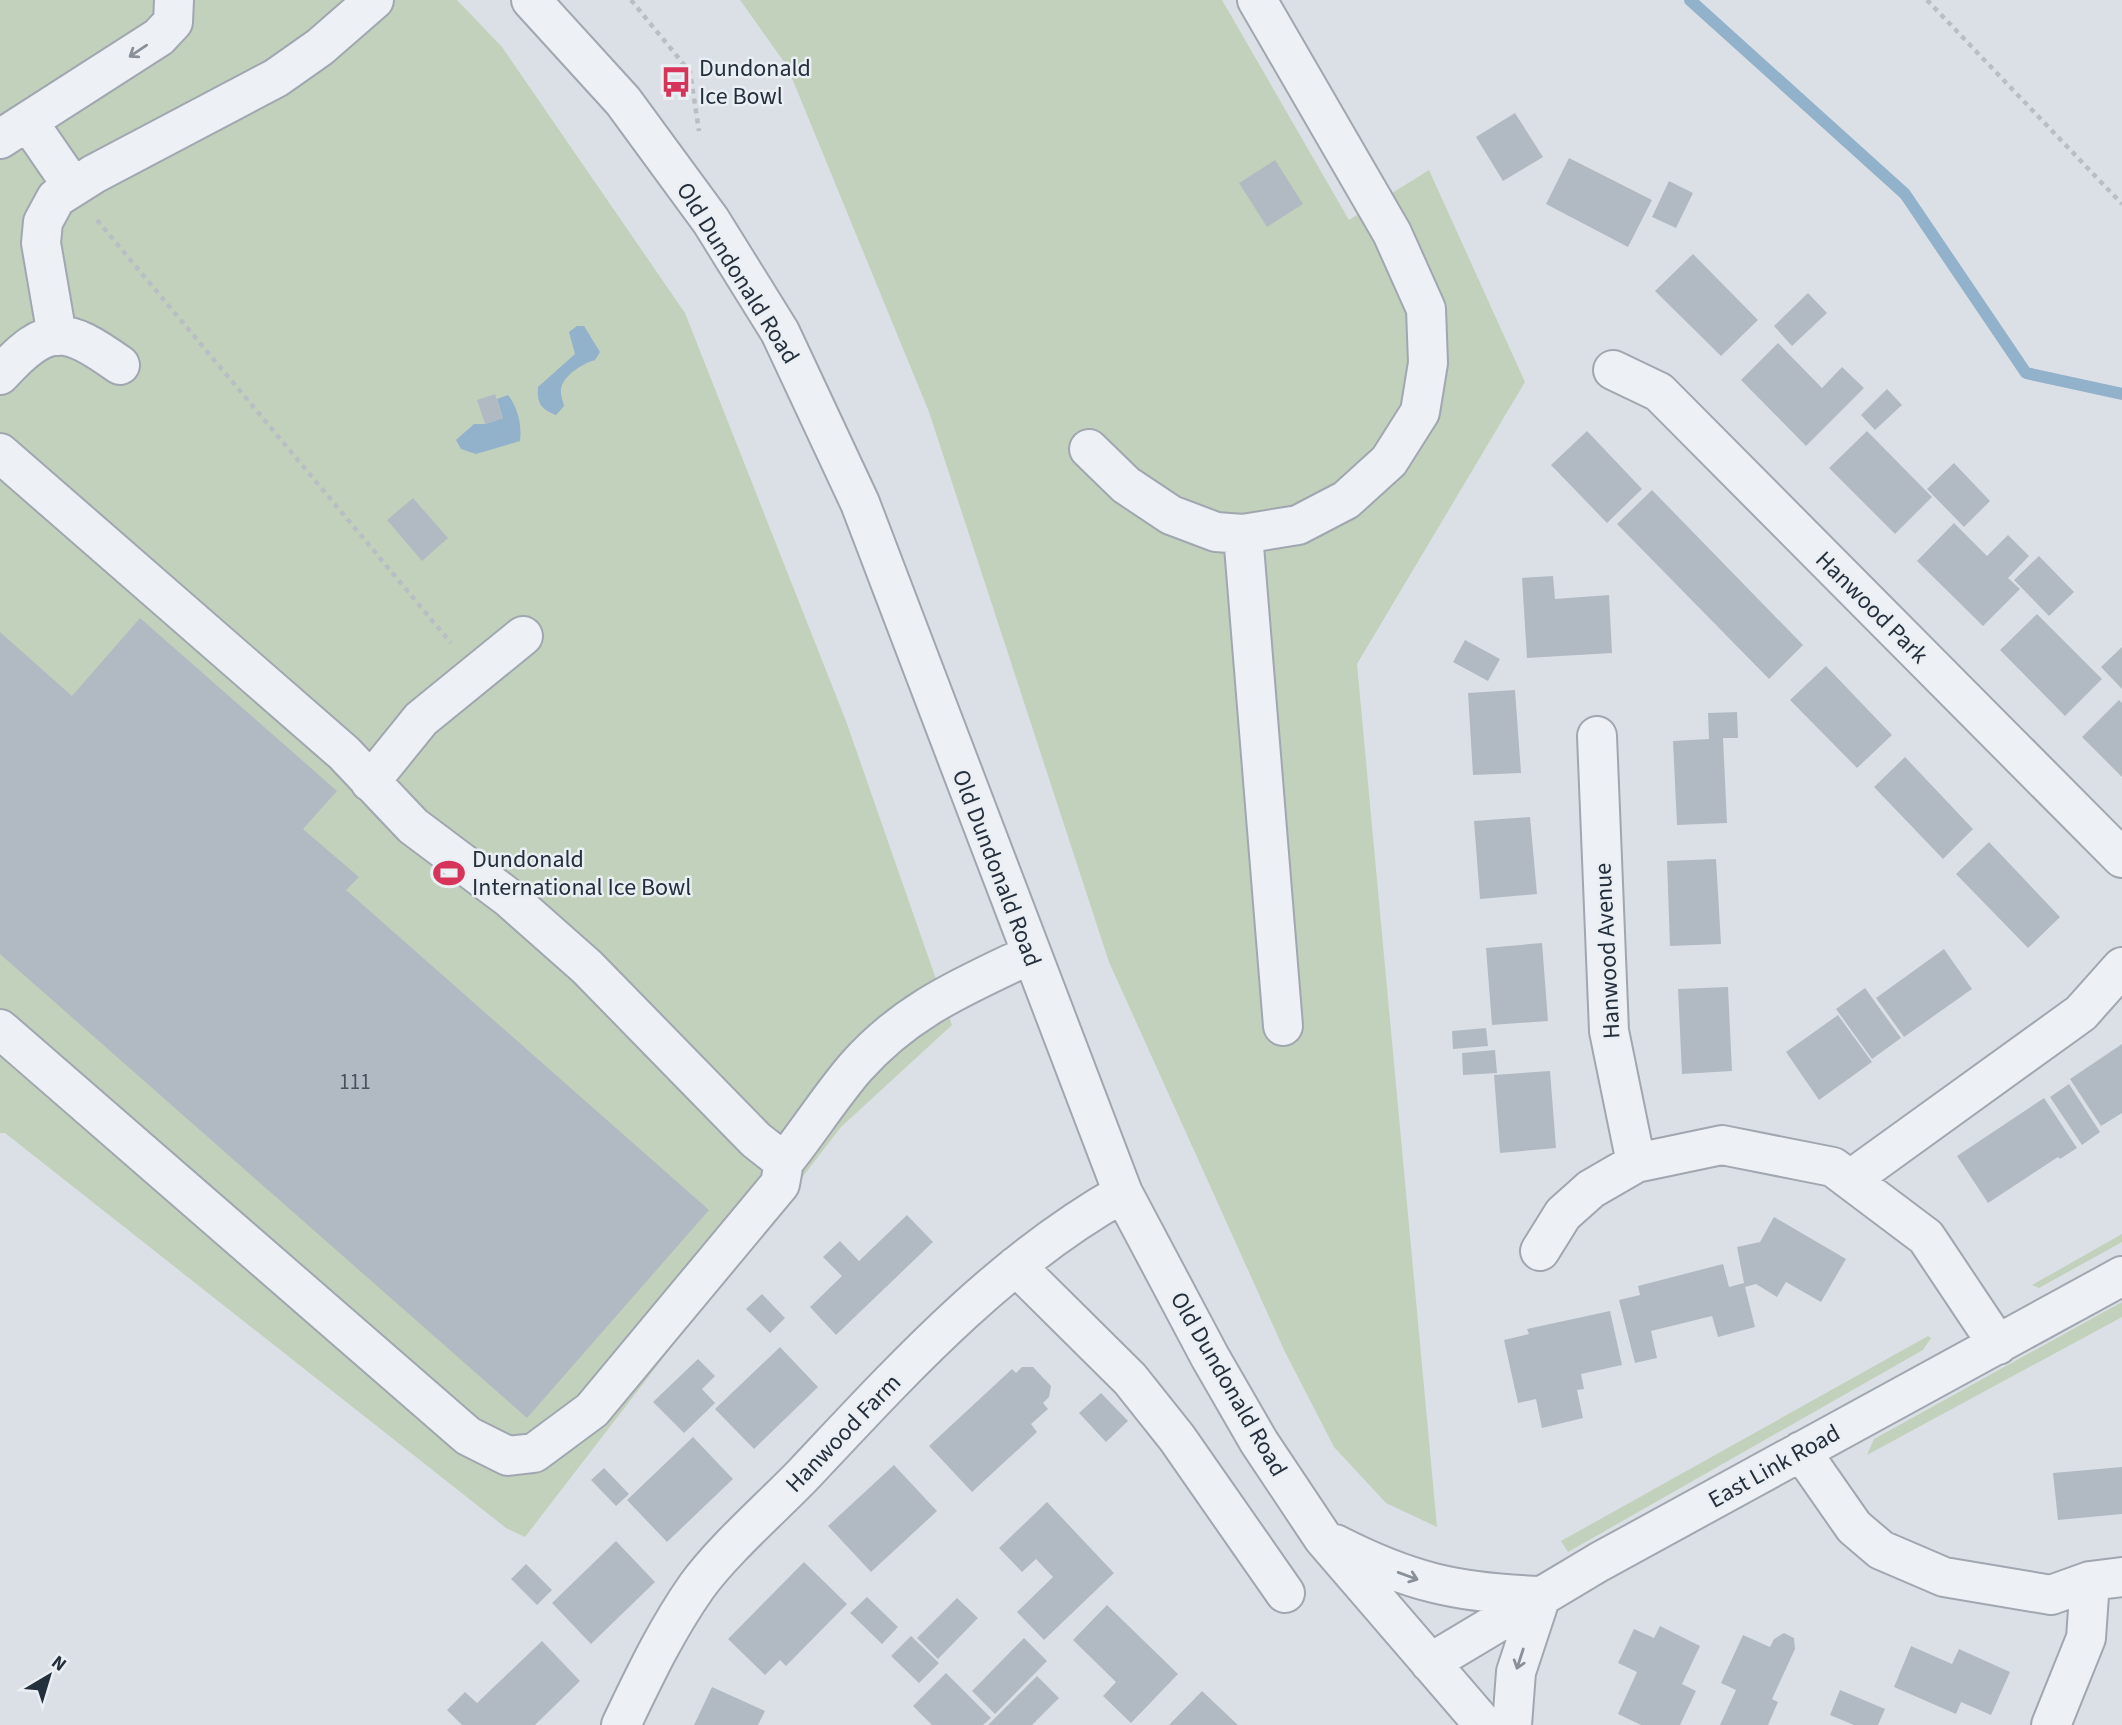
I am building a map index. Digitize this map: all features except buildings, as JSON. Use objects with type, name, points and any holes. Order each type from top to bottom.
[{"type":"street","points":[[83,201],[14,131],[159,37],[173,22],[174,0]]},
{"type":"street","points":[[57,336],[41,243],[43,222],[56,198],[83,201],[276,78],[320,47],[374,0]]},
{"type":"street","name":"Old Dundonald Road","points":[[531,0],[623,101],[711,221],[780,332],[860,503],[1029,955],[1123,1193],[1259,1442],[1323,1538],[1485,1725]]},
{"type":"street","points":[[1089,449],[1126,485],[1171,515],[1216,532],[1243,534],[1298,525],[1346,500],[1389,461],[1420,412],[1428,363],[1426,309],[1392,233],[1257,0]]},
{"type":"street","points":[[0,375],[25,347],[57,336],[82,339],[120,365]]},
{"type":"street","name":"Hanwood Park","points":[[1613,370],[1658,393],[2122,858]]},
{"type":"street","points":[[0,453],[344,753],[413,826],[509,898],[587,967],[756,1140],[784,1162]]},
{"type":"street","points":[[1243,534],[1283,1026]]},
{"type":"street","points":[[370,782],[421,719],[523,636]]},
{"type":"street","name":"Hanwood Avenue","points":[[1597,736],[1609,1031],[1636,1163]]},
{"type":"street","points":[[0,1029],[468,1436],[508,1456],[534,1453],[592,1410],[780,1184],[784,1162],[854,1069],[900,1025],[953,989],[1029,955]]},
{"type":"street","points":[[1851,1179],[2081,1013],[2122,967]]},
{"type":"street","points":[[1540,1251],[1563,1214],[1591,1189],[1636,1163],[1722,1146],[1833,1167],[1926,1237],[1998,1345]]},
{"type":"street","name":"Hanwood Farm","points":[[621,1725],[662,1641],[699,1584],[897,1376],[1016,1266],[1037,1247],[1123,1193]]},
{"type":"street","points":[[1016,1266],[1130,1379],[1177,1438],[1285,1593]]},
{"type":"street","name":"East Link Road","points":[[1430,1662],[1541,1596],[2122,1276]]},
{"type":"street","points":[[1801,1451],[1854,1527],[1881,1550],[1944,1577],[2051,1595],[2106,1579]]},
{"type":"street","points":[[1323,1538],[1372,1563],[1432,1585],[1490,1594],[1541,1596],[1516,1672],[1513,1725]]},
{"type":"street","points":[[2050,1725],[2086,1638],[2106,1579]]},
{"type":"path","points":[[631,0],[690,72],[700,139]]},
{"type":"path","points":[[1927,0],[2122,204]]},
{"type":"path","points":[[83,201],[477,674]]},
{"type":"green space","name":"Dundonald International Ice Bowl","points":[[0,0],[457,0],[502,47],[685,313],[846,721],[952,1025],[841,1127],[525,1537],[506,1528],[5,1133],[0,1133]]},
{"type":"green space","points":[[740,0],[1222,0],[1349,220],[1429,170],[1525,382],[1357,664],[1437,1527],[1386,1503],[1334,1447],[1285,1352],[1109,962],[929,412],[787,66]]},
{"type":"green space","points":[[2122,1234],[2122,1242],[2039,1288],[2032,1285]]},
{"type":"green space","points":[[2122,1302],[2122,1317],[1867,1455],[1874,1439]]},
{"type":"green space","points":[[1928,1336],[1931,1338],[1923,1350],[1568,1552],[1561,1541]]},
{"type":"water","points":[[577,326],[584,326],[600,352],[595,360],[580,367],[566,379],[561,391],[564,406],[556,415],[541,405],[538,387],[575,354],[569,332]]},
{"type":"water","points":[[508,395],[518,417],[520,441],[476,454],[461,449],[456,440],[474,424],[485,424],[503,418],[497,399]]},
{"type":"waterway","points":[[1690,0],[1905,194],[2026,373],[2122,394]]},
{"type":"place","name":"Dundonald Ice Bowl","points":[[676,82]]},
{"type":"place","name":"Dundonald International Ice Bowl","points":[[449,873]]}]
